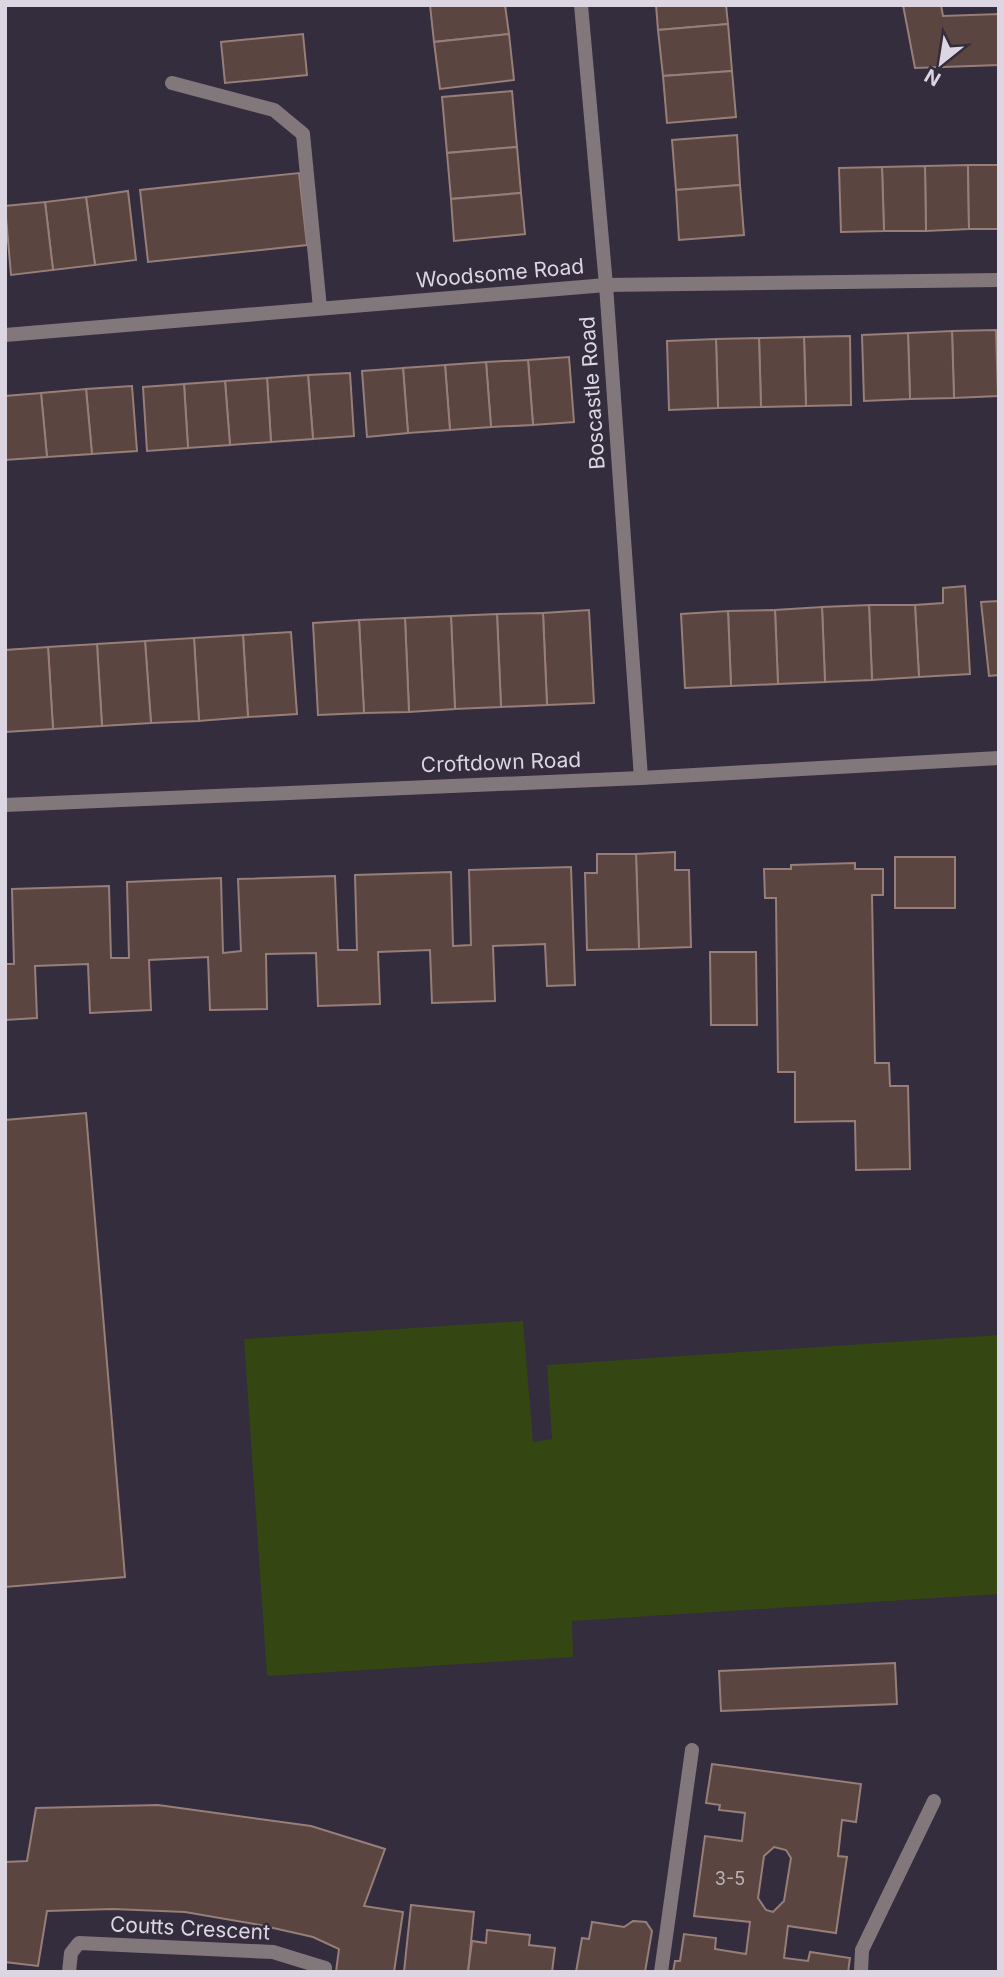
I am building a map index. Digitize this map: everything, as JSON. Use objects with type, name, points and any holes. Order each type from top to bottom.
[{"type":"street","name":"Boscastle Road","points":[[581,5],[606,285],[641,778]]},
{"type":"street","points":[[172,83],[274,110],[303,134],[320,309]]},
{"type":"street","name":"Woodsome Road","points":[[5,335],[606,285],[999,279]]},
{"type":"street","name":"Croftdown Road","points":[[5,805],[641,778],[999,758]]},
{"type":"street","points":[[661,1972],[692,1750]]},
{"type":"street","points":[[861,1972],[862,1950],[934,1801]]},
{"type":"street","name":"Coutts Crescent","points":[[69,1972],[71,1953],[79,1942],[273,1952],[326,1968],[325,1972]]},
{"type":"green space","points":[[523,1321],[533,1442],[552,1439],[547,1365],[999,1335],[999,1594],[572,1621],[573,1657],[267,1676],[244,1339]]},
{"type":"building","points":[[430,5],[505,5],[509,34],[434,42]]},
{"type":"building","points":[[656,5],[726,5],[728,24],[658,30]]},
{"type":"building","points":[[903,5],[941,5],[943,16],[999,14],[999,65],[915,68]]},
{"type":"building","points":[[728,24],[732,71],[663,76],[658,30]]},
{"type":"building","points":[[303,34],[307,75],[225,83],[221,42]]},
{"type":"building","points":[[509,34],[514,80],[440,89],[434,42]]},
{"type":"building","points":[[732,71],[736,117],[667,123],[663,76]]},
{"type":"building","points":[[512,91],[517,147],[447,153],[442,97]]},
{"type":"building","points":[[737,135],[740,185],[676,190],[672,140]]},
{"type":"building","points":[[517,147],[521,193],[451,199],[447,153]]},
{"type":"building","points":[[968,165],[969,229],[926,231],[925,166]]},
{"type":"building","points":[[968,165],[999,165],[999,229],[969,229]]},
{"type":"building","points":[[925,166],[926,231],[884,231],[882,167]]},
{"type":"building","points":[[882,167],[884,231],[841,232],[839,168]]},
{"type":"building","points":[[299,173],[307,245],[148,262],[140,190]]},
{"type":"building","points":[[740,185],[744,235],[679,240],[676,190]]},
{"type":"building","points":[[128,191],[136,260],[95,265],[86,197]]},
{"type":"building","points":[[521,193],[525,234],[454,241],[451,199]]},
{"type":"building","points":[[86,197],[95,265],[53,270],[45,202]]},
{"type":"building","points":[[45,202],[53,270],[11,275],[5,206]]},
{"type":"building","points":[[996,330],[999,330],[999,396],[998,396]]},
{"type":"building","points":[[996,330],[998,396],[954,398],[952,331]]},
{"type":"building","points":[[952,331],[954,398],[910,399],[908,333]]},
{"type":"building","points":[[908,333],[910,399],[864,401],[862,335]]},
{"type":"building","points":[[850,336],[851,405],[806,406],[804,337]]},
{"type":"building","points":[[804,337],[806,406],[761,407],[759,338]]},
{"type":"building","points":[[759,338],[761,407],[718,408],[716,339]]},
{"type":"building","points":[[716,339],[718,408],[669,410],[667,341]]},
{"type":"building","points":[[569,357],[574,422],[533,425],[528,360]]},
{"type":"building","points":[[528,360],[533,425],[491,427],[486,362]]},
{"type":"building","points":[[486,362],[491,427],[450,430],[445,365]]},
{"type":"building","points":[[445,365],[450,430],[408,433],[403,368]]},
{"type":"building","points":[[403,368],[408,433],[367,437],[362,371]]},
{"type":"building","points":[[350,373],[354,436],[313,439],[308,375]]},
{"type":"building","points":[[308,375],[313,439],[271,442],[267,378]]},
{"type":"building","points":[[267,378],[271,442],[230,445],[225,381]]},
{"type":"building","points":[[225,381],[230,445],[188,448],[184,384]]},
{"type":"building","points":[[184,384],[188,448],[147,451],[143,387]]},
{"type":"building","points":[[132,386],[137,451],[92,454],[86,389]]},
{"type":"building","points":[[86,389],[92,454],[47,457],[41,393]]},
{"type":"building","points":[[41,393],[47,457],[5,460],[5,396]]},
{"type":"building","points":[[965,586],[970,674],[919,677],[915,605],[943,603],[943,588]]},
{"type":"building","points":[[999,601],[999,675],[989,676],[981,602]]},
{"type":"building","points":[[869,605],[915,605],[919,677],[872,680]]},
{"type":"building","points":[[869,605],[872,680],[825,682],[822,607]]},
{"type":"building","points":[[822,607],[825,682],[778,684],[775,610]]},
{"type":"building","points":[[589,610],[594,703],[547,705],[543,613]]},
{"type":"building","points":[[775,610],[778,684],[731,686],[728,611]]},
{"type":"building","points":[[728,611],[731,686],[685,688],[681,614]]},
{"type":"building","points":[[543,613],[547,705],[501,707],[497,614]]},
{"type":"building","points":[[497,614],[501,707],[455,709],[451,616]]},
{"type":"building","points":[[451,616],[455,709],[409,712],[405,618]]},
{"type":"building","points":[[405,618],[409,712],[364,713],[359,620]]},
{"type":"building","points":[[359,620],[364,713],[318,715],[313,623]]},
{"type":"building","points":[[291,632],[297,714],[248,717],[243,635]]},
{"type":"building","points":[[243,635],[248,717],[199,721],[194,638]]},
{"type":"building","points":[[194,638],[199,721],[151,723],[145,641]]},
{"type":"building","points":[[145,641],[151,723],[102,726],[97,644]]},
{"type":"building","points":[[97,644],[102,726],[53,729],[48,647]]},
{"type":"building","points":[[48,647],[53,729],[5,732],[5,650]]},
{"type":"building","points":[[675,852],[675,870],[689,870],[691,947],[639,949],[636,854]]},
{"type":"building","points":[[597,854],[636,854],[639,949],[587,950],[585,873],[597,873]]},
{"type":"building","points":[[895,857],[955,857],[955,908],[895,908]]},
{"type":"building","points":[[855,863],[855,869],[883,869],[883,895],[872,895],[875,1063],[889,1063],[890,1086],[908,1086],[910,1169],[856,1170],[855,1121],[795,1122],[795,1072],[778,1072],[776,898],[765,898],[764,869],[791,869],[791,865]]},
{"type":"building","points":[[571,867],[575,985],[547,986],[545,944],[493,946],[495,1001],[432,1003],[430,950],[378,952],[380,1004],[318,1006],[316,953],[266,954],[267,1009],[210,1010],[208,957],[149,960],[151,1010],[90,1013],[88,964],[35,966],[37,1018],[5,1020],[5,964],[14,964],[12,889],[109,886],[111,958],[129,958],[127,882],[221,878],[223,953],[241,951],[238,879],[335,876],[338,950],[357,950],[355,875],[451,872],[453,946],[471,945],[469,870]]},
{"type":"building","points":[[710,952],[756,952],[757,1025],[711,1025]]},
{"type":"building","points":[[86,1113],[125,1577],[5,1587],[5,1120]]},
{"type":"building","points":[[895,1663],[897,1704],[721,1711],[719,1671]]},
{"type":"building","points":[[712,1764],[861,1784],[856,1822],[842,1820],[838,1856],[847,1857],[836,1933],[788,1926],[784,1958],[808,1961],[810,1952],[850,1958],[848,1972],[673,1972],[675,1961],[680,1961],[684,1934],[716,1938],[715,1949],[746,1954],[750,1922],[694,1916],[705,1836],[742,1841],[745,1813],[719,1810],[720,1805],[706,1803]],"holes":[[[774,1847],[786,1850],[791,1858],[784,1901],[773,1912],[766,1910],[758,1898],[764,1856]]]},
{"type":"building","points":[[158,1805],[311,1826],[385,1849],[364,1906],[403,1912],[394,1972],[336,1972],[339,1949],[313,1937],[260,1925],[185,1912],[113,1909],[47,1911],[38,1966],[5,1962],[5,1862],[27,1861],[36,1808]]},
{"type":"building","points":[[411,1905],[474,1912],[468,1972],[404,1972]]},
{"type":"building","points":[[633,1921],[646,1922],[652,1931],[645,1972],[576,1972],[582,1938],[589,1939],[592,1922],[624,1927]]},
{"type":"building","points":[[487,1930],[530,1935],[529,1945],[555,1948],[552,1972],[468,1972],[472,1941],[486,1943]]}]
